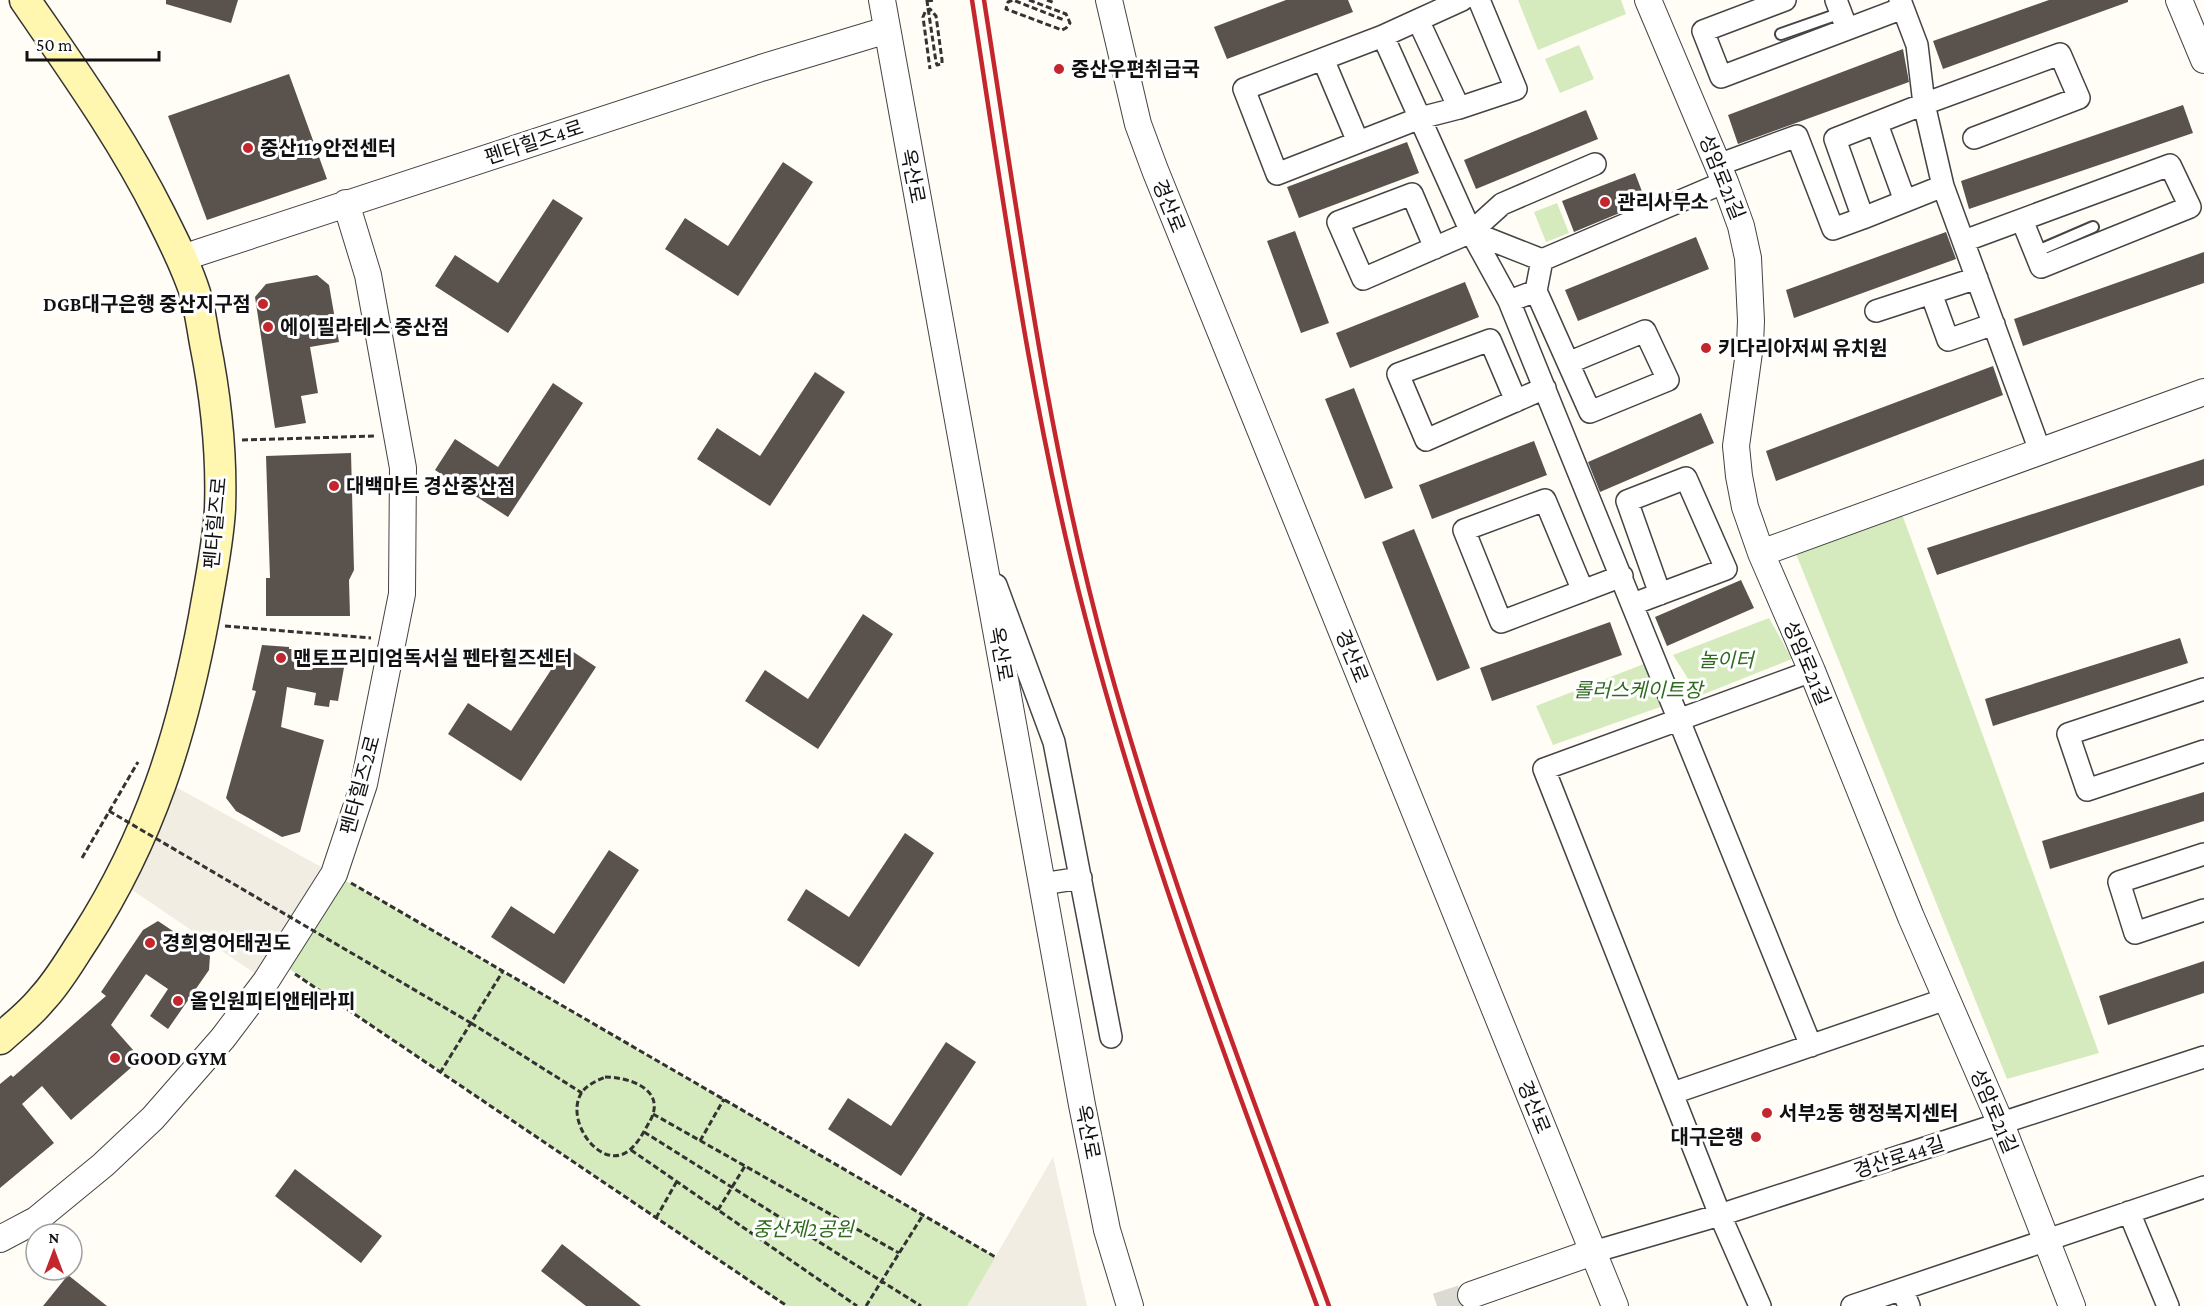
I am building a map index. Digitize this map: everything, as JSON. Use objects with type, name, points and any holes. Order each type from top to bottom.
[{"type":"main road","name":"펜타힐즈로","points":[[0,1039],[40,1002],[57,981],[103,910],[129,863],[153,807],[173,753],[194,670],[220,511],[219,441],[209,364],[196,296],[182,258],[126,151],[103,113],[25,0]]},
{"type":"street","name":"옥산로","points":[[882,0],[1107,1230],[1130,1306]]},
{"type":"street","name":"경산로","points":[[1109,0],[1138,124],[1155,170],[1615,1306]]},
{"type":"street","points":[[1462,0],[1383,36],[1244,89],[1277,174],[1420,118],[1516,89],[1479,0]]},
{"type":"street","name":"성암로21길","points":[[1648,0],[1722,174],[1741,226],[1748,258],[1750,345],[1736,446],[1745,507],[1761,553],[1812,671],[1911,917],[2001,1124],[2072,1306]]},
{"type":"street","points":[[1785,0],[1703,31],[1721,77],[1841,14],[1901,4],[1917,45],[1924,104],[1943,186],[2040,451]]},
{"type":"street","points":[[2179,0],[2204,60]]},
{"type":"street","points":[[1418,20],[1459,108]]},
{"type":"street","name":"펜타힐즈4로","points":[[182,258],[761,68],[887,30]]},
{"type":"street","points":[[1383,36],[1471,232],[1509,301],[1811,1046]]},
{"type":"street","points":[[1863,218],[1835,139],[2060,54],[2079,98],[1974,138]]},
{"type":"street","points":[[1323,59],[1358,142]]},
{"type":"street","points":[[1877,124],[1905,201]]},
{"type":"street","points":[[1471,232],[1542,260],[1797,136],[1833,229],[1943,186]]},
{"type":"street","points":[[1436,248],[1412,194],[1338,222],[1363,279],[1436,248],[1471,232],[1502,204],[1594,164]]},
{"type":"street","points":[[1964,241],[2170,165],[2190,207],[2041,267],[2022,220]]},
{"type":"street","name":"펜타힐즈2로","points":[[0,1239],[36,1220],[103,1165],[153,1118],[224,1038],[279,962],[334,874],[364,784],[402,594],[403,468],[368,275],[346,203]]},
{"type":"street","points":[[1542,260],[1536,291],[1568,363],[1590,412],[1668,380],[1645,331],[1568,363]]},
{"type":"street","points":[[1876,311],[1977,278]]},
{"type":"street","points":[[1509,301],[1536,291]]},
{"type":"street","points":[[1931,293],[1948,340],[1994,324]]},
{"type":"street","points":[[1516,400],[1490,340],[1398,374],[1426,440],[1545,388]]},
{"type":"street","points":[[1761,553],[2204,392]]},
{"type":"street","points":[[1633,604],[1660,594],[1726,569],[1686,478],[1627,501],[1660,594]]},
{"type":"street","points":[[1583,591],[1545,500],[1464,530],[1501,622],[1583,591],[1622,576]]},
{"type":"street","points":[[981,545],[1054,742],[1111,1037]]},
{"type":"street","points":[[1760,1306],[1720,1215],[1544,769],[1812,671]]},
{"type":"street","points":[[2204,689],[2068,734],[2086,790],[2204,751]]},
{"type":"street","points":[[2204,854],[2119,882],[2135,933],[2204,910]]},
{"type":"street","points":[[1042,884],[1081,878]]},
{"type":"street","points":[[1673,1093],[1946,999]]},
{"type":"street","name":"경산로44길","points":[[1593,1252],[1720,1215],[2204,1057]]},
{"type":"street","points":[[1852,1306],[1905,1297],[2046,1240],[2204,1187]]},
{"type":"street","points":[[2129,1212],[2168,1306]]},
{"type":"street","points":[[1471,1295],[1593,1252]]},
{"type":"lane","points":[[1781,34],[1841,14]]},
{"type":"lane","points":[[2035,252],[2093,227]]},
{"type":"path","points":[[930,69],[923,17],[926,10],[930,9],[936,16],[942,64],[937,65],[936,62],[928,11],[927,1],[936,0]]},
{"type":"path","points":[[1029,0],[1066,14],[1070,23],[1062,30],[1006,9],[1008,2],[1013,0],[1064,20]]},
{"type":"path","points":[[1047,0],[1055,3]]},
{"type":"path","points":[[219,441],[398,435]]},
{"type":"path","points":[[202,624],[394,639]]},
{"type":"path","points":[[82,858],[138,762]]},
{"type":"path","points":[[109,811],[471,1023],[582,1093]]},
{"type":"path","points":[[334,874],[997,1258]]},
{"type":"path","points":[[279,962],[787,1306]]},
{"type":"path","points":[[440,1073],[503,971]]},
{"type":"path","points":[[605,1077],[621,1077],[636,1082],[648,1091],[654,1102],[653,1114],[631,1150],[620,1155],[611,1155],[600,1150],[582,1131],[576,1117],[576,1105],[582,1093],[592,1083],[605,1077]]},
{"type":"path","points":[[700,1141],[724,1099]]},
{"type":"path","points":[[653,1114],[899,1253]]},
{"type":"path","points":[[644,1132],[921,1306]]},
{"type":"path","points":[[631,1150],[857,1306]]},
{"type":"path","points":[[718,1210],[745,1166]]},
{"type":"path","points":[[656,1218],[677,1181]]},
{"type":"path","points":[[866,1306],[923,1215]]},
{"type":"green space","points":[[1518,0],[1621,0],[1626,14],[1538,50]]},
{"type":"green space","points":[[1579,45],[1594,79],[1560,93],[1545,59]]},
{"type":"green space","points":[[1557,203],[1569,233],[1546,242],[1534,212]]},
{"type":"green space","points":[[1895,495],[2099,1053],[2007,1079],[1788,534]]},
{"type":"green space","name":"놀이터","points":[[1769,618],[1792,659],[1699,696],[1673,655]]},
{"type":"green space","name":"롤러스케이트장","points":[[1654,660],[1677,701],[1553,745],[1536,706]]},
{"type":"green space","name":"중산제2공원","points":[[334,874],[997,1258],[968,1306],[787,1306],[279,962]]},
{"type":"shaded area","points":[[163,780],[334,874],[266,981],[119,881]]},
{"type":"shaded area","points":[[1053,1157],[1087,1306],[967,1306]]},
{"type":"building","points":[[166,0],[238,0],[231,23],[166,4]]},
{"type":"building","points":[[1286,0],[1348,0],[1353,12],[1227,59],[1214,27]]},
{"type":"building","points":[[2049,0],[2128,0],[2128,2],[1943,69],[1933,41]]},
{"type":"building","points":[[1903,49],[1909,82],[1738,144],[1728,115]]},
{"type":"building","name":"중산119안전센터","points":[[289,74],[327,179],[207,220],[168,116]]},
{"type":"building","points":[[2183,105],[2193,133],[1969,209],[1961,181]]},
{"type":"building","points":[[1586,110],[1598,139],[1476,189],[1464,160]]},
{"type":"building","points":[[1407,142],[1419,173],[1299,218],[1287,187]]},
{"type":"building","points":[[783,162],[813,182],[738,296],[665,249],[685,218],[728,246]]},
{"type":"building","name":"관리사무소","points":[[1635,173],[1646,202],[1574,232],[1562,201]]},
{"type":"building","points":[[553,199],[583,218],[508,333],[435,286],[455,255],[498,283]]},
{"type":"building","points":[[1295,231],[1329,323],[1301,333],[1267,241]]},
{"type":"building","points":[[1946,232],[1956,259],[1794,318],[1786,290]]},
{"type":"building","points":[[1696,237],[1709,269],[1578,321],[1565,290]]},
{"type":"building","points":[[2204,252],[2204,283],[2023,346],[2014,319]]},
{"type":"building","points":[[317,275],[329,285],[339,342],[310,347],[318,393],[301,396],[306,423],[275,428],[255,297],[266,284]]},
{"type":"building","points":[[1465,282],[1479,317],[1350,368],[1336,333]]},
{"type":"building","points":[[1993,366],[2003,395],[1776,481],[1766,451]]},
{"type":"building","points":[[815,372],[845,392],[770,506],[697,459],[717,428],[760,456]]},
{"type":"building","points":[[553,383],[583,403],[508,517],[435,470],[455,439],[498,467]]},
{"type":"building","points":[[1354,388],[1393,488],[1365,499],[1325,399]]},
{"type":"building","points":[[1701,413],[1714,443],[1600,492],[1588,462]]},
{"type":"building","points":[[1534,441],[1547,475],[1432,519],[1419,485]]},
{"type":"building","points":[[351,453],[354,570],[349,580],[350,616],[266,616],[266,578],[270,578],[266,456]]},
{"type":"building","points":[[2204,459],[2204,485],[1937,575],[1927,548]]},
{"type":"building","points":[[1414,529],[1470,668],[1437,681],[1382,542]]},
{"type":"building","points":[[1741,580],[1754,608],[1667,646],[1655,617]]},
{"type":"building","points":[[863,614],[893,634],[818,749],[745,701],[765,670],[808,699]]},
{"type":"building","points":[[1610,622],[1622,655],[1492,701],[1480,668]]},
{"type":"building","points":[[2180,638],[2188,663],[1993,726],[1985,699]]},
{"type":"building","points":[[262,645],[289,647],[289,649],[347,651],[338,701],[330,700],[329,707],[314,705],[316,693],[287,687],[281,727],[324,740],[300,832],[282,837],[236,811],[226,798],[256,691],[252,690]]},
{"type":"building","points":[[566,647],[596,667],[521,781],[448,734],[468,703],[511,731]]},
{"type":"building","points":[[2204,792],[2204,821],[2050,869],[2042,841]]},
{"type":"building","points":[[905,833],[934,853],[859,967],[787,920],[806,889],[849,917]]},
{"type":"building","points":[[609,850],[639,870],[564,984],[491,937],[511,906],[554,934]]},
{"type":"building","points":[[158,921],[210,956],[209,970],[168,1029],[150,1016],[168,989],[146,974],[111,1025],[141,1059],[71,1120],[42,1086],[22,1104],[54,1143],[0,1188],[0,1084],[11,1075],[13,1077],[106,996],[101,992],[143,930]]},
{"type":"building","points":[[2204,961],[2204,993],[2108,1025],[2099,996]]},
{"type":"building","points":[[946,1042],[976,1062],[901,1176],[828,1129],[848,1098],[891,1126]]},
{"type":"building","points":[[295,1169],[382,1236],[361,1263],[275,1196]]},
{"type":"building","points":[[562,1244],[641,1306],[586,1306],[541,1271]]},
{"type":"building","points":[[62,1282],[77,1282],[107,1306],[43,1306]]},
{"type":"tunnel","points":[[1437,1306],[1471,1295]]},
{"type":"railway","points":[[972,0],[1034,387],[1049,464],[1085,616],[1135,791],[1192,964],[1317,1306]]},
{"type":"railway","points":[[984,0],[1023,250],[1052,416],[1068,499],[1108,662],[1184,906],[1329,1306]]},
{"type":"place","name":"중산우편취급국","points":[[1059,69]]},
{"type":"place","name":"중산119안전센터","points":[[248,148]]},
{"type":"place","name":"관리사무소","points":[[1605,202]]},
{"type":"place","name":"DGB대구은행 중산지구점","points":[[263,304]]},
{"type":"place","name":"에이필라테스 중산점","points":[[268,327]]},
{"type":"place","name":"키다리아저씨 유치원","points":[[1706,348]]},
{"type":"place","name":"대백마트 경산중산점","points":[[334,486]]},
{"type":"place","name":"맨토프리미엄독서실 펜타힐즈센터","points":[[281,658]]},
{"type":"place","name":"경희영어태권도","points":[[150,943]]},
{"type":"place","name":"올인원피티앤테라피","points":[[178,1001]]},
{"type":"place","name":"GOOD GYM","points":[[115,1058]]},
{"type":"place","name":"서부2동 행정복지센터","points":[[1767,1113]]},
{"type":"place","name":"대구은행","points":[[1756,1137]]}]
